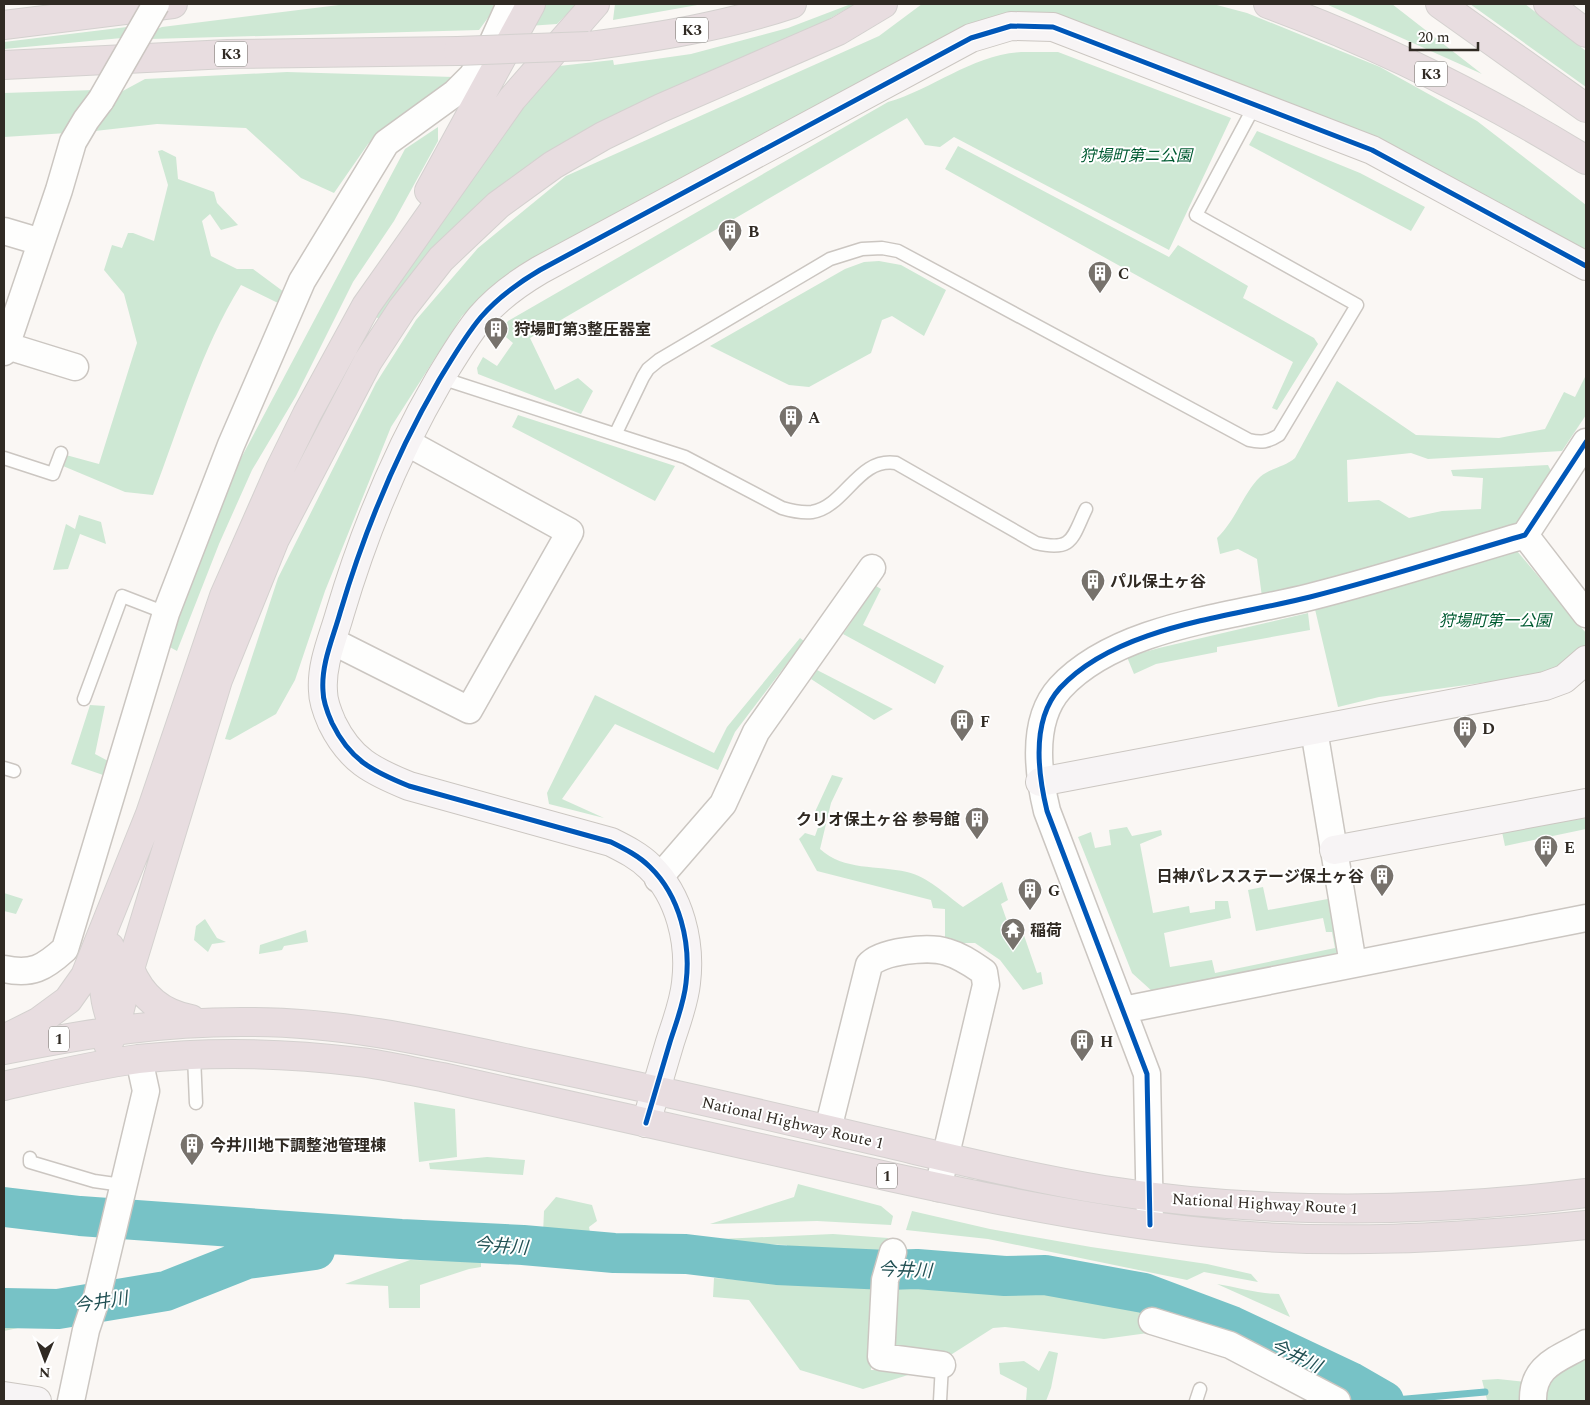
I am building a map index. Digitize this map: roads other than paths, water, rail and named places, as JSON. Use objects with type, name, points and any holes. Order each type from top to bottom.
[{"type":"highway","points":[[4,25],[173,4]]},
{"type":"highway","points":[[192,1056],[154,1050],[115,1029],[106,1007],[103,971],[150,814],[228,587],[280,469],[307,414],[531,4]]},
{"type":"highway","points":[[366,306],[512,99],[595,4]]},
{"type":"highway","name":"K3","points":[[4,65],[228,54],[458,51],[589,46],[671,35],[759,15],[792,4]]},
{"type":"highway","points":[[81,1069],[99,1054],[111,1040],[130,969],[218,680],[275,539],[368,360],[424,281],[441,260],[498,205],[553,166],[603,136],[661,108],[838,31],[883,4]]},
{"type":"highway","name":"K3","points":[[1268,4],[1382,49],[1457,87],[1586,160]]},
{"type":"highway","points":[[1440,4],[1586,108]]},
{"type":"highway","points":[[1548,4],[1586,33]]},
{"type":"highway","points":[[4,1039],[38,1022],[68,1000],[85,976],[150,814]]},
{"type":"highway","points":[[130,969],[138,987],[155,1005],[178,1017],[210,1022]]},
{"type":"highway","name":"National Highway Route 1","points":[[4,1050],[115,1029],[210,1022],[317,1025],[401,1035],[656,1090],[947,1157],[1102,1189],[1150,1196],[1229,1204],[1354,1208],[1436,1207],[1514,1202],[1586,1193]]},
{"type":"highway","name":"National Highway Route 1","points":[[4,1086],[81,1069],[139,1059],[238,1054],[361,1062],[442,1077],[938,1188],[1088,1217],[1204,1233],[1392,1239],[1488,1234],[1586,1225]]},
{"type":"street","points":[[75,367],[4,347],[42,242],[73,142],[101,100],[156,4]]},
{"type":"street","points":[[4,969],[31,971],[47,966],[65,949],[166,613],[231,446],[302,281],[386,143],[454,92],[472,76],[491,46],[510,4]]},
{"type":"street","points":[[646,1123],[686,984],[685,933],[678,908],[658,879],[644,862],[631,852],[611,842],[409,786],[366,766],[350,752],[328,714],[323,691],[325,661],[357,556],[375,509],[406,442],[441,378],[480,317],[507,290],[540,270],[971,38],[1012,26],[1054,27],[1372,150],[1586,266]]},
{"type":"street","points":[[4,231],[42,242]]},
{"type":"street","points":[[332,641],[470,710],[570,532],[406,442]]},
{"type":"street","points":[[1150,1225],[1147,1074],[1047,811],[1040,782],[1040,745],[1044,716],[1059,688],[1091,662],[1120,646],[1156,632],[1311,597],[1525,535],[1586,442]]},
{"type":"street","points":[[1525,535],[1586,614]]},
{"type":"street","points":[[658,879],[723,804],[756,732],[872,568]]},
{"type":"street","points":[[1040,782],[1545,686],[1564,679],[1586,660]]},
{"type":"street","points":[[1314,730],[1353,964]]},
{"type":"street","points":[[1334,850],[1586,803]]},
{"type":"street","points":[[1123,1010],[1586,918]]},
{"type":"street","points":[[828,1129],[869,965],[875,958],[895,952],[944,951],[961,957],[984,972],[986,985],[947,1157],[938,1188]]},
{"type":"street","points":[[72,1401],[86,1330],[97,1297],[120,1193],[146,1090],[139,1059]]},
{"type":"street","points":[[889,1263],[881,1357],[942,1364]]},
{"type":"street","points":[[1152,1321],[1230,1345],[1336,1401]]},
{"type":"street","points":[[1533,1401],[1535,1385],[1544,1367],[1586,1344]]},
{"type":"street","points":[[4,1396],[37,1401]]},
{"type":"lane","points":[[616,433],[643,377],[648,369],[659,360],[830,260],[862,249],[882,248],[898,251],[1249,440],[1270,441],[1279,435],[1356,305],[1196,215],[1254,105]]},
{"type":"lane","points":[[441,378],[616,433],[685,457],[782,508],[798,512],[814,512],[826,507],[874,465],[884,461],[896,463],[1036,543],[1051,547],[1064,546],[1071,540],[1086,509]]},
{"type":"lane","points":[[4,458],[53,474],[61,453]]},
{"type":"lane","points":[[84,698],[122,596],[166,613]]},
{"type":"lane","points":[[192,1056],[196,1103]]},
{"type":"lane","points":[[30,1158],[30,1162],[94,1181],[120,1193]]},
{"type":"lane","points":[[940,1401],[942,1364]]},
{"type":"lane","points":[[1196,1401],[1200,1388]]},
{"type":"waterway","name":"今井川","points":[[4,1207],[80,1216],[401,1239],[523,1245],[614,1253],[686,1254],[777,1265],[887,1270],[917,1269],[1005,1276],[1045,1275],[1144,1293],[1232,1326],[1351,1382],[1384,1401]]},
{"type":"waterway","name":"今井川","points":[[4,1308],[58,1309],[166,1291],[247,1259],[315,1250]]},
{"type":"waterway","points":[[1384,1401],[1485,1392]]},
{"type":"place","name":"B","points":[[730,252]]},
{"type":"place","name":"C","points":[[1100,294]]},
{"type":"place","name":"狩場町第3整圧器室","points":[[496,350]]},
{"type":"place","name":"A","points":[[791,438]]},
{"type":"place","name":"パル保土ヶ谷","points":[[1093,602]]},
{"type":"place","name":"F","points":[[962,742]]},
{"type":"place","name":"D","points":[[1465,749]]},
{"type":"place","name":"クリオ保土ヶ谷 参号館","points":[[977,840]]},
{"type":"place","name":"E","points":[[1546,868]]},
{"type":"place","name":"日神パレスステージ保土ヶ谷","points":[[1382,897]]},
{"type":"place","name":"G","points":[[1030,911]]},
{"type":"place","name":"稲荷","points":[[1013,951]]},
{"type":"place","name":"H","points":[[1082,1062]]},
{"type":"place","name":"今井川地下調整池管理棟","points":[[192,1166]]},
{"type":"park label","name":"狩場町第ニ公園","points":[[1136,155]]},
{"type":"park label","name":"狩場町第一公園","points":[[1495,620]]}]
